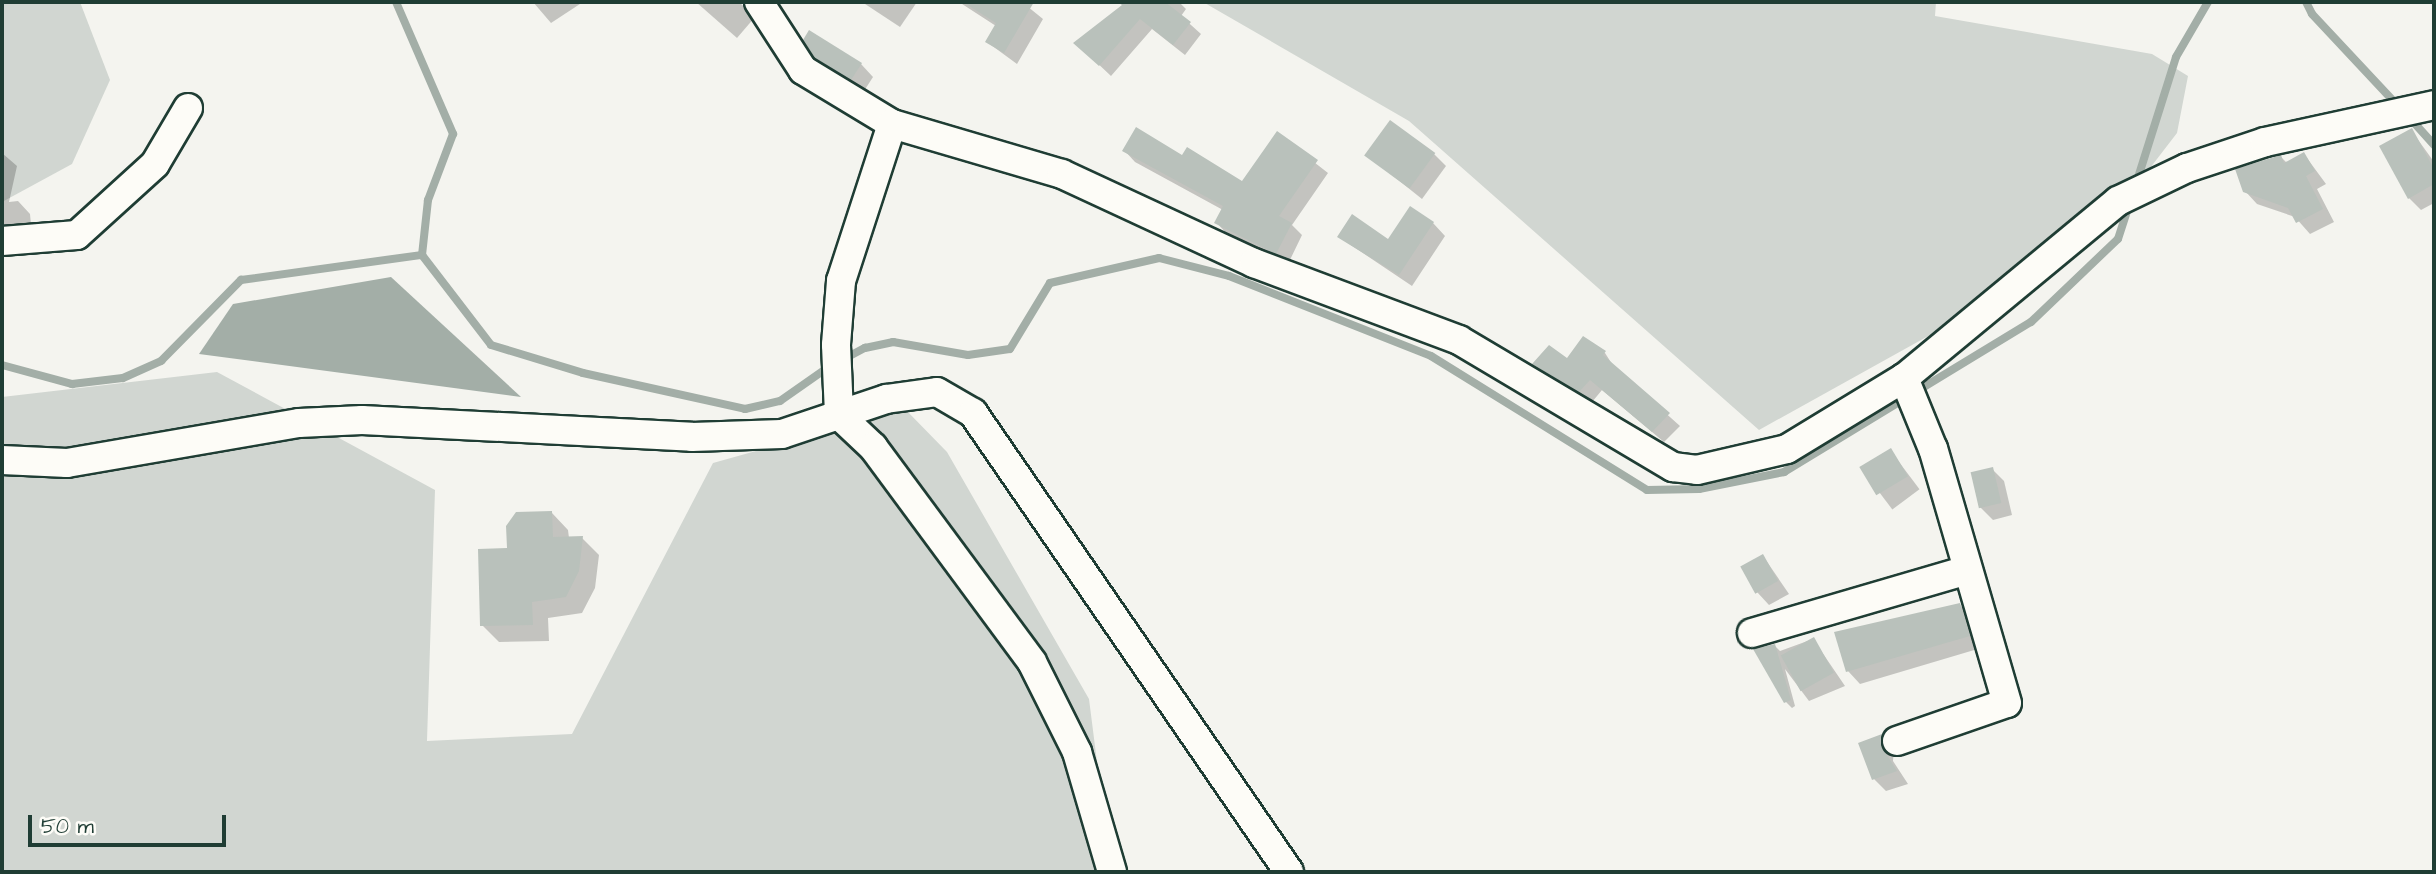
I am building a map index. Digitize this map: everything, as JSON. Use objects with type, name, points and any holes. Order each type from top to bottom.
[{"type":"street","points":[[759,2],[803,70],[892,124],[1062,174],[1254,263],[1472,346],[1673,467],[1697,470],[1787,449],[1907,384],[2118,201],[2187,168],[2265,142],[2434,105]]},
{"type":"street","points":[[2,241],[77,235],[155,164],[188,108]]},
{"type":"street","points":[[892,124],[845,268],[836,345],[839,415],[873,447],[1032,663],[1077,752],[1112,872]]},
{"type":"street","points":[[1897,741],[2007,703],[1921,419],[1907,384]]},
{"type":"street","points":[[2,460],[67,463],[311,422],[362,420],[692,437],[782,434],[886,399],[937,392],[973,413],[1289,872]]},
{"type":"street","points":[[1752,633],[1967,570]]},
{"type":"shaded area","points":[[2,2],[80,2],[110,80],[72,164],[2,202]]},
{"type":"shaded area","points":[[1203,2],[1936,2],[1935,16],[2152,54],[2188,76],[2177,133],[2090,246],[1759,430],[1409,121]]},
{"type":"shaded area","points":[[391,277],[521,397],[199,354],[233,304]]},
{"type":"shaded area","points":[[217,372],[435,490],[427,741],[572,734],[713,463],[905,409],[947,452],[1089,699],[1111,872],[2,872],[2,397]]},
{"type":"building","points":[[963,2],[1034,2],[1004,53],[985,42],[996,23]]},
{"type":"building","points":[[1118,2],[1165,2],[1191,22],[1173,45],[1140,19],[1099,66],[1073,43],[1122,5]]},
{"type":"building","points":[[809,30],[862,63],[851,80],[815,58],[803,40]]},
{"type":"building","points":[[1390,120],[1435,153],[1409,189],[1364,156]]},
{"type":"building","points":[[1136,127],[1182,155],[1187,147],[1242,181],[1277,131],[1318,160],[1279,216],[1292,223],[1276,254],[1214,223],[1223,206],[1122,151]]},
{"type":"building","points":[[2412,128],[2434,169],[2434,184],[2408,199],[2379,146]]},
{"type":"building","points":[[2304,152],[2315,171],[2306,176],[2323,209],[2296,223],[2288,208],[2243,192],[2235,169],[2281,155],[2284,163]]},
{"type":"building","points":[[1410,206],[1434,222],[1399,275],[1337,237],[1352,214],[1388,239]]},
{"type":"building","points":[[1583,336],[1606,351],[1603,355],[1670,413],[1652,432],[1590,380],[1579,392],[1532,364],[1549,345],[1567,358]]},
{"type":"building","points":[[1891,448],[1908,476],[1876,495],[1859,467]]},
{"type":"building","points":[[1993,467],[2001,503],[1979,508],[1971,472]]},
{"type":"building","points":[[552,511],[553,537],[583,536],[579,571],[566,597],[532,602],[533,625],[480,626],[478,549],[507,548],[506,526],[516,512]]},
{"type":"building","points":[[1763,554],[1778,581],[1755,594],[1740,567]]},
{"type":"building","points":[[1960,603],[1970,636],[1846,672],[1834,632]]},
{"type":"building","points":[[1814,637],[1834,673],[1801,691],[1781,655]]},
{"type":"building","points":[[1775,644],[1791,700],[1784,703],[1753,649]]},
{"type":"building","points":[[1882,734],[1882,747],[1897,771],[1872,780],[1858,743]]},
{"type":"waterway","points":[[396,2],[453,134],[428,200],[422,255],[491,345],[583,373],[745,409],[780,401],[830,366]]},
{"type":"waterway","points":[[2136,184],[2176,57],[2208,2]]},
{"type":"waterway","points":[[2306,2],[2312,14],[2399,107]]},
{"type":"waterway","points":[[2408,116],[2434,145]]},
{"type":"waterway","points":[[842,360],[865,348],[893,342],[968,355],[1010,349],[1050,283],[1159,258],[1229,276],[1431,356],[1647,490],[1699,489],[1784,472],[2031,322],[2118,239],[2130,203]]},
{"type":"waterway","points":[[2,365],[72,384],[123,378],[161,361],[241,280],[422,255]]}]
